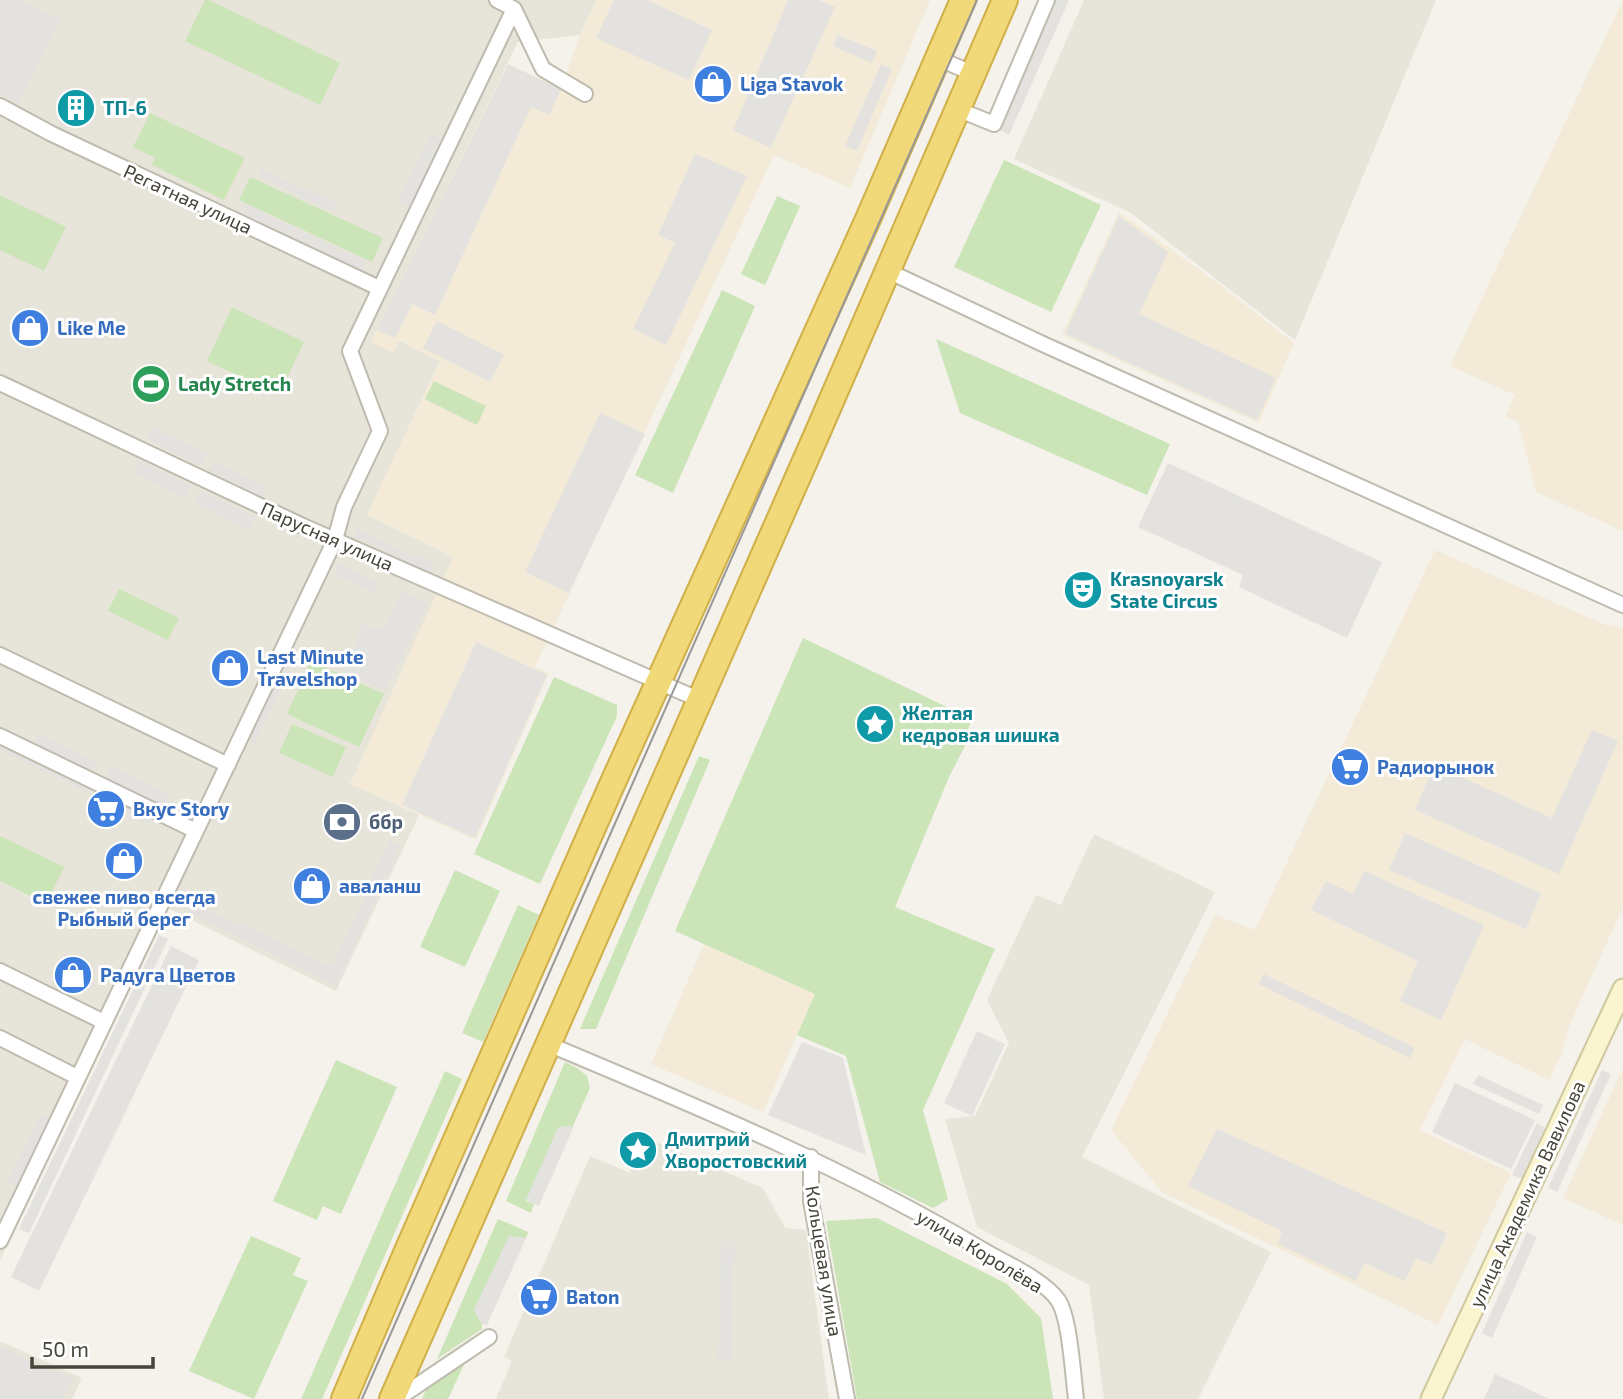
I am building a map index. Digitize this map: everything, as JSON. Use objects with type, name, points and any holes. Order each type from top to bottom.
[{"type":"highway","points":[[344,1399],[658,681],[863,232],[963,0]]},
{"type":"highway","points":[[394,1399],[1005,0]]},
{"type":"street","points":[[497,0],[514,9],[543,69],[585,94]]},
{"type":"street","points":[[957,109],[994,124],[1047,0]]},
{"type":"street","points":[[0,1241],[335,540],[344,507],[380,431],[350,351],[514,9]]},
{"type":"street","points":[[937,58],[972,73]]},
{"type":"street","name":"Регатная улица","points":[[0,106],[64,140],[379,288]]},
{"type":"street","points":[[888,271],[1045,345],[1623,605]]},
{"type":"street","name":"Парусная улица","points":[[0,383],[335,540],[700,700]]},
{"type":"street","points":[[0,655],[228,765]]},
{"type":"street","points":[[0,736],[196,831]]},
{"type":"street","points":[[0,971],[104,1022]]},
{"type":"street","name":"улица Академика Вавилова","points":[[1431,1399],[1623,989]]},
{"type":"street","points":[[0,1038],[77,1077]]},
{"type":"street","name":"Кольцевая улица","points":[[548,1044],[811,1157],[811,1201],[847,1399]]},
{"type":"street","name":"улица Королёва","points":[[811,1157],[949,1230],[1040,1284],[1058,1301],[1067,1329],[1076,1399]]},
{"type":"street","points":[[394,1399],[489,1337]]},
{"type":"shaded area","points":[[0,0],[596,0],[580,35],[518,42],[371,342],[399,340],[440,361],[367,515],[454,557],[351,784],[419,815],[336,991],[169,909],[0,1260]]},
{"type":"shaded area","points":[[0,0],[22,0],[60,19],[17,105],[0,92]]},
{"type":"shaded area","points":[[596,0],[930,0],[850,188],[774,155],[535,667],[549,673],[476,840],[350,784],[453,557],[367,515],[440,361],[400,340],[394,353],[371,342],[508,64],[561,89]]},
{"type":"shaded area","points":[[614,0],[647,0],[712,30],[689,80],[596,38]]},
{"type":"shaded area","points":[[788,0],[819,0],[835,7],[771,148],[733,130]]},
{"type":"shaded area","points":[[1057,0],[1069,0],[1009,135],[1000,130]]},
{"type":"shaded area","points":[[1084,0],[1436,0],[1295,340],[1131,213],[1014,159]]},
{"type":"shaded area","points":[[1623,0],[1623,531],[1536,492],[1518,422],[1505,417],[1515,395],[1450,366]]},
{"type":"shaded area","points":[[838,35],[877,51],[872,63],[833,46]]},
{"type":"shaded area","points":[[508,64],[561,89],[549,115],[531,107],[435,315],[412,304],[395,338],[377,330]]},
{"type":"shaded area","points":[[881,64],[892,69],[857,151],[845,146]]},
{"type":"shaded area","points":[[432,133],[443,139],[409,208],[398,202]]},
{"type":"shaded area","points":[[695,154],[747,176],[666,345],[633,329],[675,243],[658,235]]},
{"type":"shaded area","points":[[262,168],[337,204],[333,212],[258,176]]},
{"type":"shaded area","points":[[244,204],[366,262],[362,270],[240,213]]},
{"type":"shaded area","points":[[1119,212],[1218,283],[1294,343],[1259,423],[1062,335]]},
{"type":"shaded area","points":[[1119,216],[1168,252],[1139,314],[1276,378],[1257,420],[1065,334]]},
{"type":"shaded area","points":[[437,321],[504,355],[490,382],[423,348]]},
{"type":"shaded area","points":[[600,413],[645,434],[569,593],[525,572]]},
{"type":"shaded area","points":[[152,428],[206,454],[200,465],[147,439]]},
{"type":"shaded area","points":[[214,460],[267,486],[262,497],[209,471]]},
{"type":"shaded area","points":[[138,461],[192,487],[186,498],[133,472]]},
{"type":"shaded area","points":[[1168,463],[1382,562],[1347,638],[1239,587],[1243,575],[1138,527]]},
{"type":"shaded area","points":[[201,491],[255,517],[249,529],[196,502]]},
{"type":"shaded area","points":[[358,529],[435,565],[431,574],[354,537]]},
{"type":"shaded area","points":[[1435,550],[1608,626],[1610,624],[1623,629],[1623,907],[1570,1024],[1561,1055],[1549,1080],[1465,1039],[1420,1130],[1511,1173],[1438,1325],[1163,1193],[1111,1130],[1215,915],[1255,930]]},
{"type":"shaded area","points":[[338,563],[380,582],[375,593],[333,575]]},
{"type":"shaded area","points":[[401,591],[427,602],[386,691],[342,672],[364,623],[383,631]]},
{"type":"shaded area","points":[[476,642],[547,675],[475,838],[402,805]]},
{"type":"shaded area","points":[[280,666],[289,671],[255,744],[246,739]]},
{"type":"shaded area","points":[[1592,730],[1618,741],[1559,874],[1415,810],[1434,765],[1552,818]]},
{"type":"shaded area","points":[[39,734],[98,763],[93,772],[34,743]]},
{"type":"shaded area","points":[[0,740],[154,816],[150,824],[0,750]]},
{"type":"shaded area","points":[[111,766],[170,796],[164,808],[105,778]]},
{"type":"shaded area","points":[[1405,833],[1541,893],[1526,929],[1389,870]]},
{"type":"shaded area","points":[[1094,834],[1215,892],[1082,1157],[1271,1252],[1198,1399],[1104,1399],[1089,1285],[977,1227],[945,1119],[975,1116],[1009,1043],[987,1000],[1036,895],[1061,905]]},
{"type":"shaded area","points":[[390,840],[401,845],[337,985],[188,913],[193,902],[332,967]]},
{"type":"shaded area","points":[[1364,871],[1484,925],[1441,1020],[1400,1001],[1418,961],[1311,910],[1326,881],[1353,894]]},
{"type":"shaded area","points":[[159,935],[168,939],[29,1233],[19,1229]]},
{"type":"shaded area","points":[[704,944],[815,994],[763,1112],[651,1064]]},
{"type":"shaded area","points":[[171,946],[199,960],[39,1291],[11,1277]]},
{"type":"shaded area","points":[[1264,974],[1415,1048],[1410,1058],[1259,984]]},
{"type":"shaded area","points":[[977,1031],[1005,1044],[972,1116],[944,1103]]},
{"type":"shaded area","points":[[802,1042],[843,1058],[866,1155],[768,1115]]},
{"type":"shaded area","points":[[1623,1068],[1623,1225],[1563,1198]]},
{"type":"shaded area","points":[[1602,1070],[1611,1074],[1557,1192],[1548,1188]]},
{"type":"shaded area","points":[[1478,1075],[1543,1105],[1539,1114],[1473,1084]]},
{"type":"shaded area","points":[[1455,1083],[1535,1120],[1511,1169],[1432,1132]]},
{"type":"shaded area","points":[[39,1114],[49,1119],[17,1187],[7,1183]]},
{"type":"shaded area","points":[[1537,1123],[1546,1128],[1522,1179],[1512,1175]]},
{"type":"shaded area","points":[[574,1126],[539,1206],[526,1200],[558,1127]]},
{"type":"shaded area","points":[[1217,1129],[1447,1233],[1432,1265],[1416,1258],[1405,1281],[1364,1263],[1356,1281],[1278,1244],[1282,1231],[1188,1186]]},
{"type":"shaded area","points":[[644,1137],[763,1188],[785,1228],[806,1230],[829,1399],[496,1399],[512,1361],[504,1357],[590,1156],[630,1173]]},
{"type":"shaded area","points":[[1527,1232],[1537,1237],[1492,1338],[1482,1333]]},
{"type":"shaded area","points":[[509,1236],[526,1238],[487,1325],[482,1324],[474,1310]]},
{"type":"shaded area","points":[[721,1241],[735,1242],[731,1360],[718,1360]]},
{"type":"shaded area","points":[[0,1341],[82,1378],[72,1399],[0,1399]]},
{"type":"shaded area","points":[[0,1346],[74,1380],[64,1399],[0,1399]]},
{"type":"shaded area","points":[[1495,1374],[1550,1399],[1484,1399]]},
{"type":"green space","points":[[205,0],[340,63],[320,105],[185,41]]},
{"type":"green space","points":[[150,113],[245,158],[224,200],[152,165],[155,158],[133,147]]},
{"type":"green space","points":[[1004,160],[1101,205],[1051,312],[954,267]]},
{"type":"green space","points":[[250,177],[383,238],[372,262],[239,200]]},
{"type":"green space","points":[[0,195],[66,227],[44,271],[0,250]]},
{"type":"green space","points":[[777,196],[800,206],[765,285],[741,274]]},
{"type":"green space","points":[[722,290],[755,306],[673,493],[635,475]]},
{"type":"green space","points":[[232,307],[304,342],[279,395],[207,361]]},
{"type":"green space","points":[[936,339],[1170,444],[1147,495],[960,413]]},
{"type":"green space","points":[[434,381],[486,406],[477,425],[425,399]]},
{"type":"green space","points":[[119,589],[179,618],[168,640],[108,611]]},
{"type":"green space","points":[[803,638],[972,719],[963,743],[966,744],[949,777],[895,907],[995,949],[923,1110],[948,1199],[933,1208],[880,1182],[846,1056],[797,1035],[815,994],[675,931]]},
{"type":"green space","points":[[311,661],[384,694],[359,747],[287,714]]},
{"type":"green space","points":[[554,677],[617,705],[617,716],[540,884],[474,854]]},
{"type":"green space","points":[[292,724],[346,747],[333,777],[279,753]]},
{"type":"green space","points":[[699,756],[710,760],[596,1029],[580,1029]]},
{"type":"green space","points":[[0,836],[64,867],[46,904],[0,881]]},
{"type":"green space","points":[[455,870],[500,891],[465,967],[420,947]]},
{"type":"green space","points":[[518,905],[539,915],[483,1042],[462,1033]]},
{"type":"green space","points":[[336,1060],[397,1087],[341,1214],[323,1206],[317,1220],[273,1201]]},
{"type":"green space","points":[[565,1062],[587,1076],[590,1088],[573,1126],[526,1201],[534,1204],[531,1213],[506,1201]]},
{"type":"green space","points":[[445,1071],[462,1079],[322,1399],[301,1399]]},
{"type":"green space","points":[[877,1218],[1007,1284],[1041,1318],[1053,1399],[857,1399],[826,1221]]},
{"type":"green space","points":[[498,1219],[528,1232],[526,1238],[509,1237],[474,1310],[482,1329],[437,1359]]},
{"type":"green space","points":[[251,1236],[301,1258],[293,1275],[308,1281],[254,1399],[189,1371]]},
{"type":"green space","points":[[465,1362],[448,1399],[422,1399],[428,1385]]},
{"type":"tram line","points":[[362,1399],[977,0]]},
{"type":"place","name":"Liga Stavok","points":[[713,84]]},
{"type":"place","name":"ТП-6","points":[[76,108]]},
{"type":"place","name":"Like Me","points":[[30,328]]},
{"type":"place","name":"Lady Stretch","points":[[151,384]]},
{"type":"place","name":"Krasnoyarsk State Circus","points":[[1083,590]]},
{"type":"place","name":"Last Minute Travelshop","points":[[230,668]]},
{"type":"place","name":"Желтая кедровая шишка","points":[[875,724]]},
{"type":"place","name":"Радиорынок","points":[[1350,767]]},
{"type":"place","name":"Вкус Story","points":[[106,809]]},
{"type":"place","name":"ббр","points":[[342,822]]},
{"type":"place","name":"свежее пиво всегда Рыбный берег","points":[[124,861]]},
{"type":"place","name":"аваланш","points":[[312,886]]},
{"type":"place","name":"Радуга Цветов","points":[[73,975]]},
{"type":"place","name":"Дмитрий Хворостовский","points":[[638,1150]]},
{"type":"place","name":"Baton","points":[[539,1297]]}]
